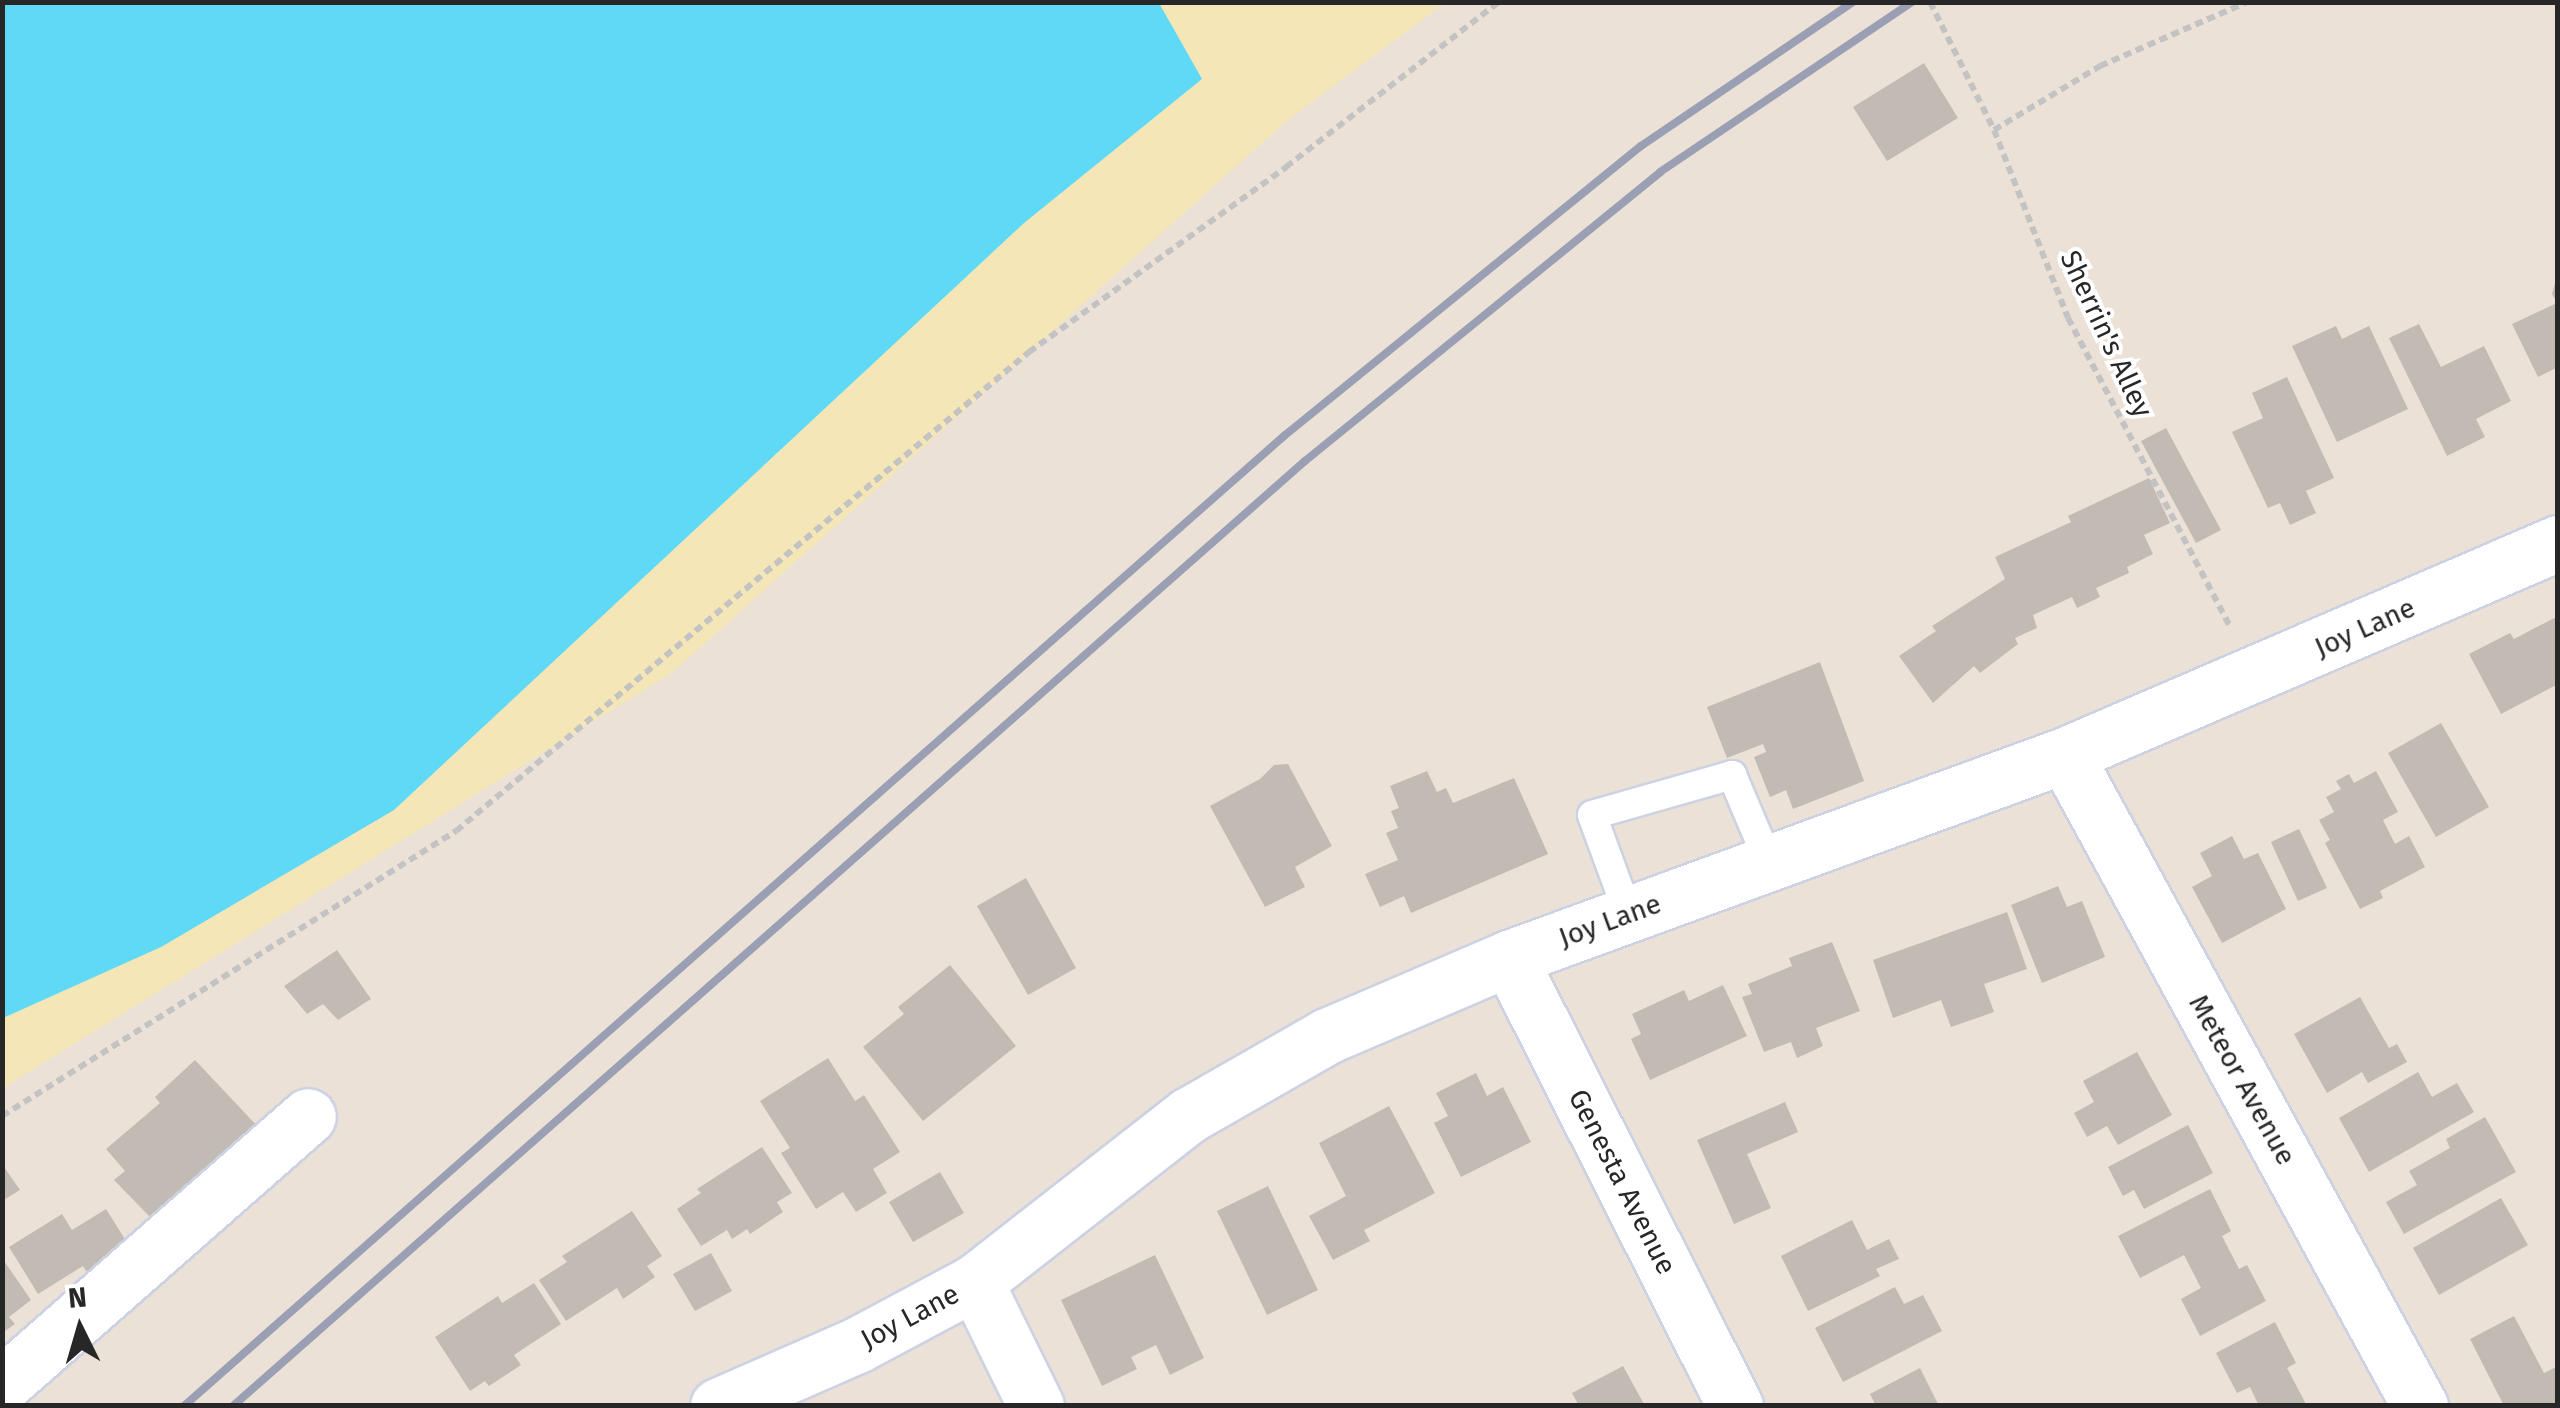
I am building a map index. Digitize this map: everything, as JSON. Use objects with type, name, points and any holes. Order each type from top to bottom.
[{"type":"street","name":"Joy Lane","points":[[718,1406],[857,1345],[975,1282],[1189,1115],[1327,1036],[1509,958],[2065,756],[2256,677],[2558,543]]},
{"type":"street","name":"Meteor Avenue","points":[[2065,756],[2420,1406]]},
{"type":"street","name":"Genesta Avenue","points":[[1509,958],[1736,1406]]},
{"type":"street","points":[[2,1385],[308,1116]]},
{"type":"street","points":[[975,1282],[1036,1406]]},
{"type":"lane","points":[[1628,913],[1592,816],[1732,775],[1770,865]]},
{"type":"path","points":[[2,1116],[456,831],[1028,352],[1286,167],[1499,2]]},
{"type":"path","points":[[1994,130],[2100,66],[2247,2]]},
{"type":"path","name":"Sherrin's Alley","points":[[1930,3],[1994,130],[2068,318],[2256,677]]},
{"type":"sand","points":[[956,3],[1445,3],[1290,118],[673,672],[3,1088],[3,795]]},
{"type":"water","points":[[2,3],[1159,3],[1202,79],[1024,223],[394,810],[161,947],[3,1018]]},
{"type":"building","points":[[1924,63],[1958,118],[1887,161],[1853,107]]},
{"type":"building","points":[[2558,279],[2558,367],[2538,377],[2512,324],[2557,303],[2552,294]]},
{"type":"building","points":[[2419,324],[2441,367],[2484,346],[2511,401],[2476,419],[2485,437],[2447,456],[2389,338]]},
{"type":"building","points":[[2336,326],[2342,339],[2369,326],[2408,409],[2337,442],[2292,346]]},
{"type":"building","points":[[2287,377],[2334,478],[2306,491],[2316,513],[2290,525],[2280,503],[2268,508],[2232,432],[2263,418],[2252,393]]},
{"type":"building","points":[[2166,428],[2221,530],[2196,543],[2141,441]]},
{"type":"building","points":[[2149,478],[2170,523],[2144,535],[2153,554],[2127,567],[2129,573],[2096,588],[2100,597],[2077,608],[2072,597],[2033,615],[2037,628],[2015,638],[2018,644],[1980,673],[1974,666],[1933,703],[1899,656],[1936,631],[1932,626],[2005,579],[1995,557],[2071,522],[2068,516]]},
{"type":"building","points":[[2558,616],[2558,684],[2501,714],[2469,654],[2510,633],[2514,639]]},
{"type":"building","points":[[1820,662],[1864,781],[1793,809],[1786,790],[1770,797],[1754,757],[1766,752],[1763,744],[1727,758],[1707,707]]},
{"type":"building","points":[[2441,723],[2489,807],[2436,837],[2388,753]]},
{"type":"building","points":[[1288,764],[1332,846],[1295,867],[1305,887],[1265,907],[1210,806],[1260,779],[1274,765]]},
{"type":"building","points":[[1427,771],[1437,792],[1446,788],[1453,803],[1514,778],[1548,854],[1411,913],[1404,896],[1380,907],[1365,874],[1398,860],[1386,833],[1398,828],[1391,811],[1399,808],[1390,786]]},
{"type":"building","points":[[2376,771],[2398,812],[2383,820],[2395,844],[2409,836],[2425,867],[2380,891],[2383,898],[2360,909],[2325,843],[2330,840],[2319,820],[2334,812],[2326,797],[2341,789],[2336,781],[2349,774],[2354,783]]},
{"type":"building","points":[[2299,829],[2327,888],[2298,901],[2271,842]]},
{"type":"building","points":[[2232,836],[2244,859],[2258,853],[2286,909],[2222,943],[2192,887],[2212,876],[2200,853]]},
{"type":"building","points":[[1026,878],[1076,968],[1028,995],[977,906]]},
{"type":"building","points":[[2058,886],[2067,907],[2082,901],[2105,957],[2042,983],[2011,905]]},
{"type":"building","points":[[2007,912],[2027,969],[1984,984],[1994,1012],[1951,1027],[1941,1000],[1893,1018],[1873,960]]},
{"type":"building","points":[[1832,942],[1860,1011],[1816,1028],[1823,1046],[1797,1058],[1791,1042],[1764,1052],[1742,997],[1752,994],[1748,984],[1792,966],[1789,958]]},
{"type":"building","points":[[337,950],[371,999],[338,1020],[323,1004],[307,1014],[284,986]]},
{"type":"building","points":[[950,965],[1016,1046],[923,1121],[863,1047],[904,1014],[898,1007]]},
{"type":"building","points":[[1723,985],[1747,1036],[1650,1080],[1631,1039],[1641,1034],[1632,1014],[1684,990],[1689,1001]]},
{"type":"building","points":[[2360,997],[2389,1048],[2397,1044],[2407,1062],[2368,1083],[2362,1072],[2327,1093],[2294,1034]]},
{"type":"building","points":[[2137,1052],[2172,1115],[2118,1145],[2107,1126],[2087,1137],[2074,1113],[2094,1102],[2083,1081]]},
{"type":"building","points":[[828,1058],[855,1101],[864,1095],[900,1152],[873,1169],[887,1193],[856,1212],[843,1192],[816,1209],[781,1153],[790,1148],[760,1101]]},
{"type":"building","points":[[195,1060],[258,1127],[153,1220],[114,1180],[125,1171],[106,1149],[160,1103],[155,1097]]},
{"type":"building","points":[[2418,1072],[2432,1097],[2457,1083],[2474,1112],[2369,1172],[2339,1118]]},
{"type":"building","points":[[1476,1073],[1487,1096],[1503,1087],[1531,1142],[1461,1177],[1434,1123],[1448,1116],[1436,1093]]},
{"type":"building","points":[[1785,1102],[1798,1132],[1747,1154],[1771,1208],[1734,1224],[1697,1140]]},
{"type":"building","points":[[1389,1106],[1435,1193],[1364,1230],[1370,1241],[1333,1260],[1309,1216],[1346,1196],[1319,1143]]},
{"type":"building","points":[[2485,1117],[2516,1172],[2404,1234],[2386,1202],[2417,1185],[2409,1171],[2450,1148],[2446,1139]]},
{"type":"building","points":[[2188,1125],[2213,1173],[2144,1209],[2134,1190],[2123,1196],[2108,1167]]},
{"type":"building","points":[[762,1147],[792,1193],[777,1202],[783,1212],[750,1234],[747,1229],[732,1239],[727,1230],[701,1246],[677,1209],[701,1193],[697,1189]]},
{"type":"building","points":[[2,1164],[20,1190],[2,1201]]},
{"type":"building","points":[[940,1172],[964,1213],[913,1242],[889,1202]]},
{"type":"building","points":[[1268,1186],[1318,1290],[1267,1315],[1217,1211]]},
{"type":"building","points":[[2210,1189],[2231,1231],[2222,1236],[2239,1269],[2247,1265],[2266,1301],[2200,1336],[2181,1299],[2201,1288],[2184,1255],[2140,1278],[2118,1236]]},
{"type":"building","points":[[2501,1198],[2528,1245],[2439,1295],[2413,1248]]},
{"type":"building","points":[[106,1209],[138,1260],[96,1286],[83,1266],[38,1294],[9,1247],[62,1214],[72,1230]]},
{"type":"building","points":[[632,1211],[662,1256],[647,1266],[655,1277],[623,1299],[617,1288],[566,1321],[539,1280],[567,1262],[562,1256]]},
{"type":"building","points":[[1852,1220],[1867,1250],[1889,1239],[1899,1259],[1876,1269],[1880,1276],[1808,1311],[1781,1256]]},
{"type":"building","points":[[711,1253],[732,1291],[695,1311],[673,1274]]},
{"type":"building","points":[[1155,1255],[1204,1358],[1170,1375],[1156,1345],[1131,1357],[1137,1369],[1102,1386],[1061,1300]]},
{"type":"building","points":[[2,1258],[31,1300],[9,1317],[15,1324],[2,1333]]},
{"type":"building","points":[[534,1283],[561,1324],[514,1355],[521,1365],[489,1386],[485,1381],[470,1391],[435,1337],[498,1296],[502,1303]]},
{"type":"building","points":[[1895,1287],[1904,1304],[1923,1295],[1942,1331],[1843,1382],[1815,1328]]},
{"type":"building","points":[[2514,1316],[2544,1373],[2558,1366],[2558,1406],[2504,1406],[2470,1339]]},
{"type":"building","points":[[2275,1322],[2296,1363],[2287,1368],[2307,1406],[2259,1406],[2250,1387],[2237,1393],[2216,1353]]},
{"type":"building","points":[[1623,1366],[1645,1406],[1579,1406],[1572,1393]]},
{"type":"building","points":[[1920,1368],[1939,1406],[1876,1406],[1870,1394]]},
{"type":"railway","points":[[184,1406],[1284,436],[1641,146],[1853,2]]},
{"type":"railway","points":[[233,1406],[1305,461],[1660,172],[1912,2]]}]
